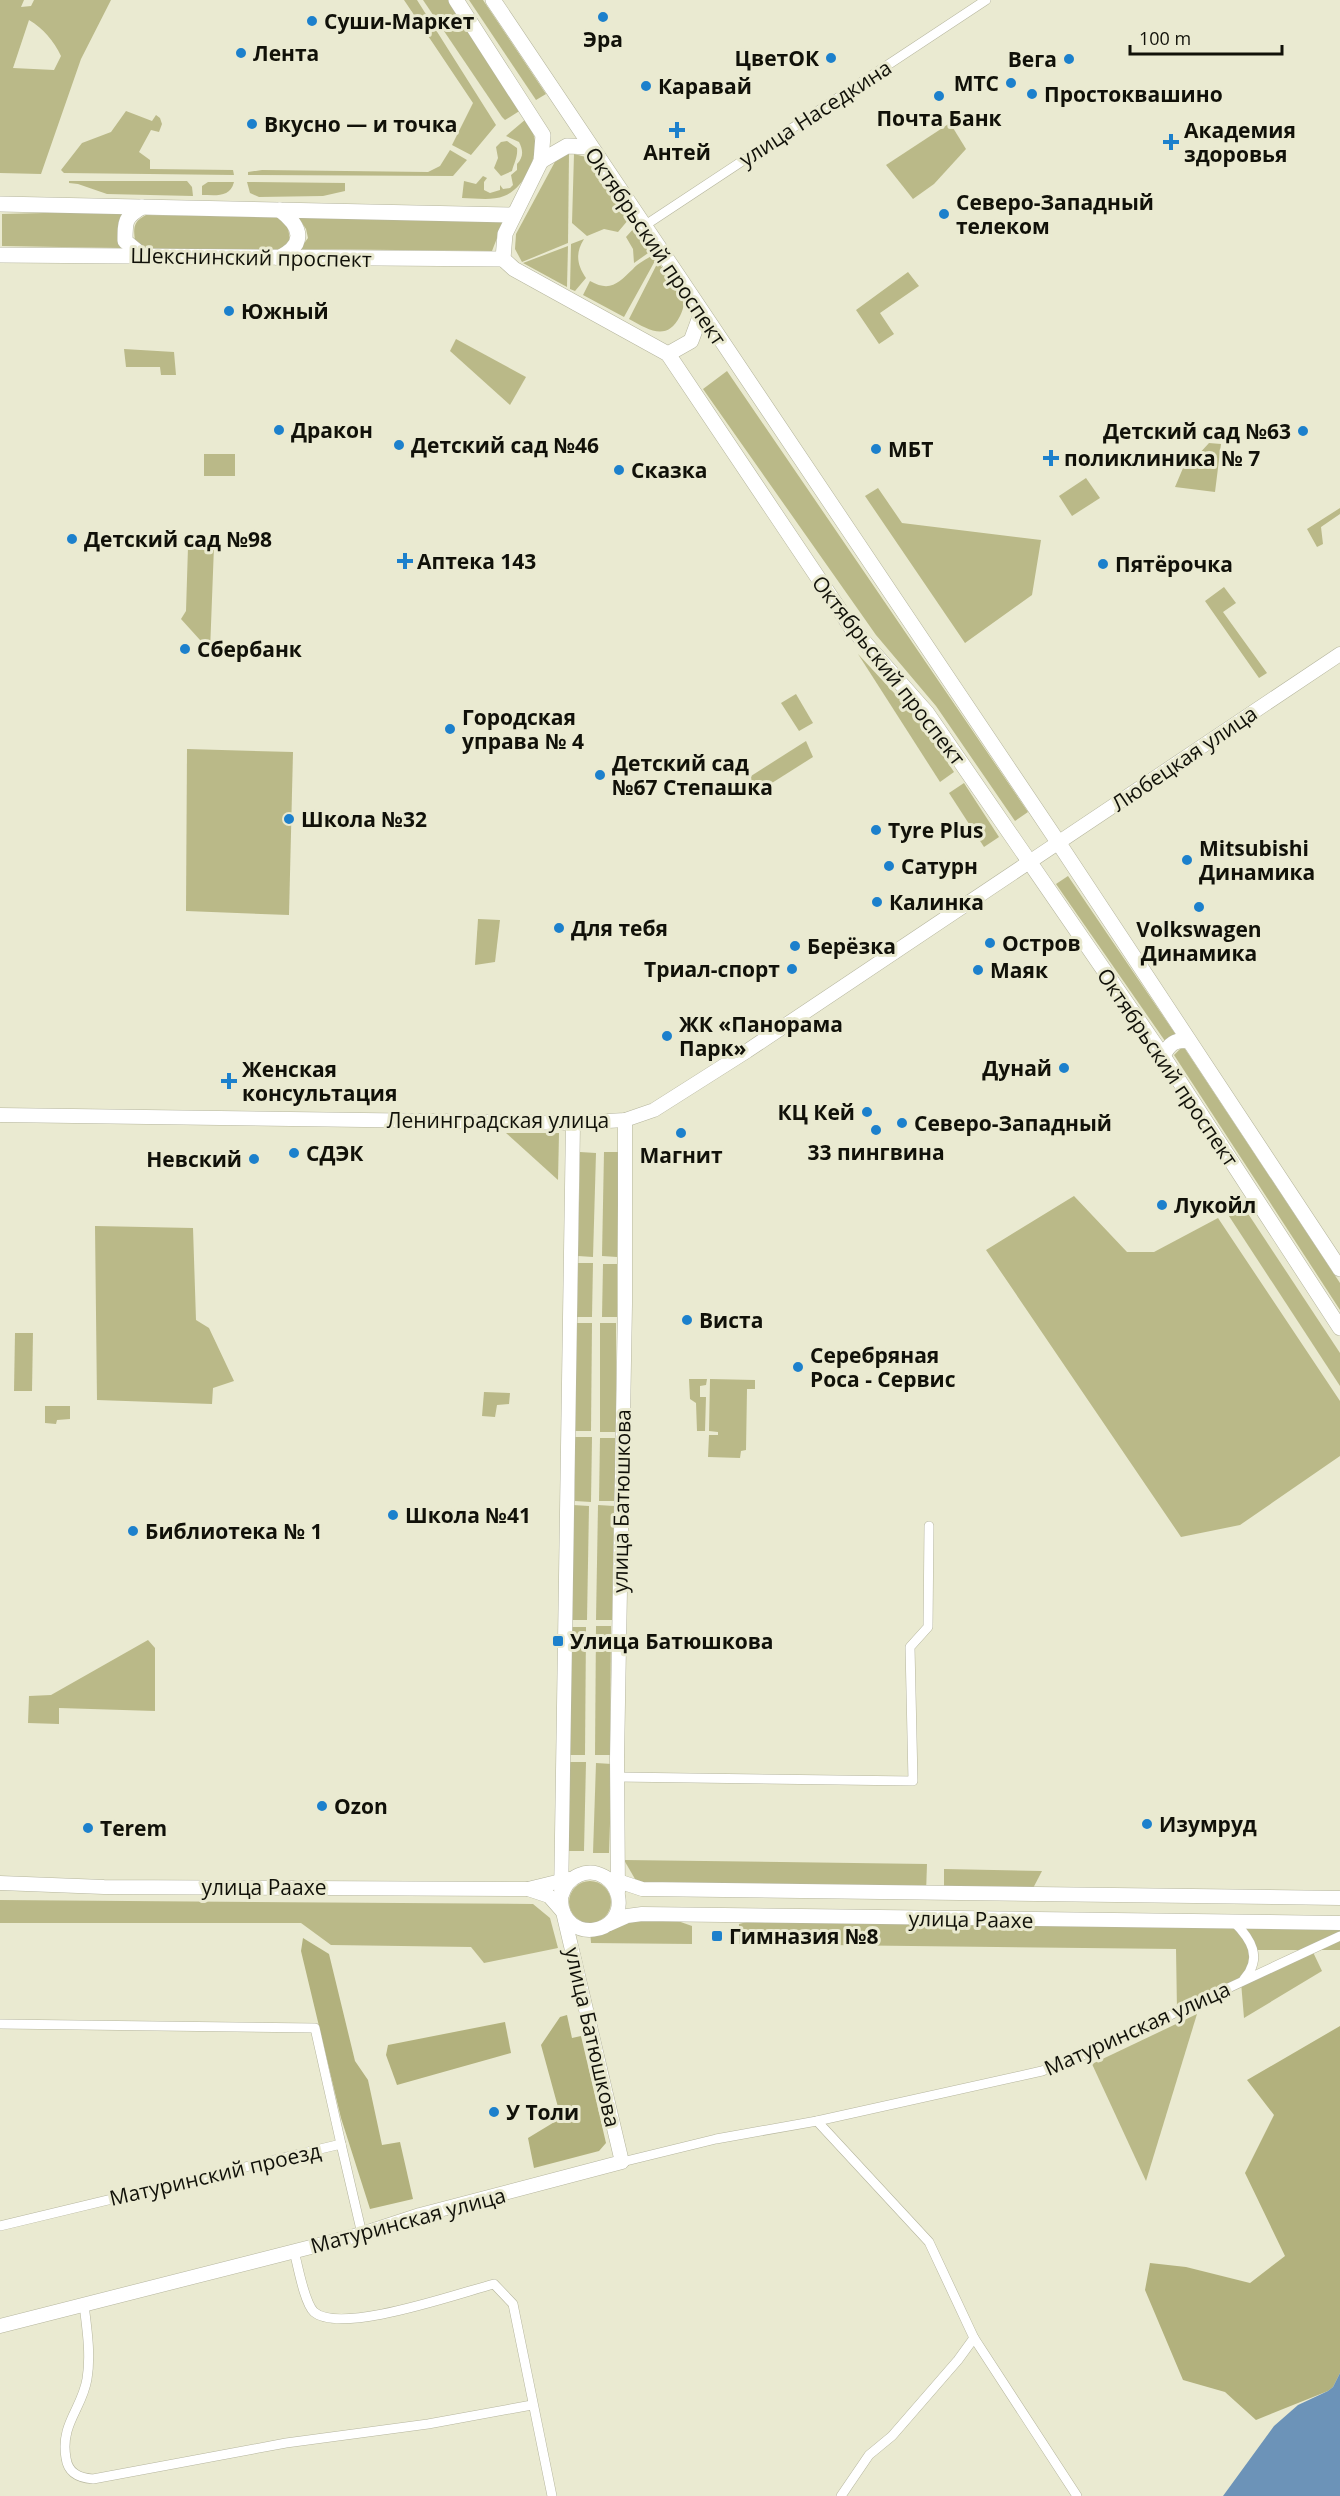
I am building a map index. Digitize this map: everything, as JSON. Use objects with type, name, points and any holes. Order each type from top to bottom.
[{"type":"main road","points":[[456,0],[543,135],[541,161],[505,234],[503,259]]},
{"type":"main road","name":"Октябрьский проспект","points":[[493,0],[701,314],[1058,842],[1340,1269]]},
{"type":"main road","points":[[541,161],[567,146],[590,147]]},
{"type":"main road","points":[[0,204],[514,215]]},
{"type":"main road","points":[[142,207],[129,214],[125,241],[143,256]]},
{"type":"main road","points":[[279,258],[291,252],[297,243],[298,231],[292,219],[280,210]]},
{"type":"main road","name":"Шекснинский проспект","points":[[0,255],[503,259]]},
{"type":"main road","name":"Октябрьский проспект","points":[[503,259],[514,269],[668,354],[851,627],[927,713],[1163,1056],[1340,1328]]},
{"type":"main road","points":[[668,354],[691,341],[701,314]]},
{"type":"main road","points":[[1163,1056],[1168,1046],[1179,1040],[1188,1041]]},
{"type":"street","name":"улица Наседкина","points":[[644,226],[986,0]]},
{"type":"street","name":"Любецкая улица","points":[[1028,862],[1340,654]]},
{"type":"street","name":"Ленинградская улица","points":[[0,1115],[573,1123],[625,1120],[654,1110],[747,1052],[1028,862]]},
{"type":"street","name":"улица Батюшкова","points":[[619,1899],[617,1777],[625,1312],[625,1120]]},
{"type":"street","points":[[563,1912],[566,1885],[573,1123]]},
{"type":"street","points":[[617,1777],[913,1781],[910,1647],[928,1627],[929,1526]]},
{"type":"street","points":[[528,1889],[566,1885],[586,1873],[603,1876],[612,1883],[619,1899],[616,1914],[600,1928],[582,1936],[573,1950]]},
{"type":"street","name":"улица Раахе","points":[[603,1876],[642,1889],[1340,1898]]},
{"type":"street","name":"улица Раахе","points":[[0,1883],[104,1887],[528,1889]]},
{"type":"street","points":[[528,1889],[549,1896],[575,1927],[585,1930],[600,1928]]},
{"type":"street","name":"улица Батюшкова","points":[[563,1912],[622,2162]]},
{"type":"street","name":"улица Раахе","points":[[600,1928],[621,1918],[642,1914],[1340,1923]]},
{"type":"street","points":[[1234,1922],[1247,1935],[1254,1950],[1254,1963],[1250,1972],[1241,1981]]},
{"type":"street","name":"Матуринская улица","points":[[0,2326],[362,2234],[420,2215],[622,2162],[716,2139],[817,2121],[1042,2071],[1095,2050],[1340,1936]]},
{"type":"street","points":[[0,2024],[315,2028],[341,2144]]},
{"type":"street","points":[[817,2121],[929,2242],[974,2338],[1077,2496]]},
{"type":"street","name":"Матуринский проезд","points":[[0,2226],[341,2144],[362,2234]]},
{"type":"street","points":[[294,2251],[309,2304],[316,2313],[335,2320],[368,2318],[494,2284],[513,2304],[552,2496]]},
{"type":"street","points":[[84,2305],[89,2339],[87,2379],[80,2400],[70,2418],[64,2449],[72,2472],[81,2478],[93,2479],[286,2443],[428,2424],[532,2405]]},
{"type":"street","points":[[841,2496],[869,2455],[892,2436],[958,2360],[974,2338]]},
{"type":"shaded area","points":[[0,0],[24,0],[21,7],[31,6],[34,0],[111,0],[81,59],[41,174],[0,173]],"holes":[[[29,20],[48,35],[61,56],[54,70],[13,68]]]},
{"type":"shaded area","points":[[404,0],[417,0],[496,125],[471,155],[452,145],[473,103]]},
{"type":"shaded area","points":[[423,0],[448,0],[521,110],[505,120],[502,117]]},
{"type":"shaded area","points":[[469,0],[483,0],[546,94],[536,100]]},
{"type":"shaded area","points":[[126,111],[152,121],[156,115],[160,118],[162,124],[159,132],[151,130],[139,152],[150,160],[150,169],[233,170],[234,175],[64,173],[61,170],[82,143],[111,132]]},
{"type":"shaded area","points":[[526,119],[534,135],[535,149],[531,165],[523,181],[511,192],[499,198],[462,198],[464,181],[476,184],[483,176],[487,178],[484,182],[484,190],[490,193],[500,190],[500,185],[503,189],[513,185],[511,175],[517,170],[522,151],[519,142],[506,136]]},
{"type":"shaded area","points":[[950,123],[966,149],[934,184],[913,199],[886,165]]},
{"type":"shaded area","points":[[507,141],[517,148],[517,154],[512,171],[501,176],[494,168],[498,158],[496,147],[501,142]]},
{"type":"shaded area","points":[[450,150],[467,160],[453,176],[248,175],[248,172],[262,170],[428,172],[440,166]]},
{"type":"shaded area","points":[[569,154],[568,243],[522,262],[515,249],[516,234],[557,158]]},
{"type":"shaded area","points":[[574,154],[586,157],[590,161],[629,219],[618,232],[604,229],[587,236],[572,223]]},
{"type":"shaded area","points":[[69,181],[187,181],[192,187],[193,196],[107,194],[69,183]]},
{"type":"shaded area","points":[[208,182],[234,182],[226,193],[202,195],[202,186]]},
{"type":"shaded area","points":[[247,182],[345,183],[345,191],[323,196],[259,197],[250,193]]},
{"type":"shaded area","points":[[127,211],[119,237],[121,248],[2,246],[2,214]]},
{"type":"shaded area","points":[[146,215],[280,217],[288,227],[290,241],[281,251],[145,249],[135,240],[134,231],[137,222]]},
{"type":"shaded area","points":[[298,217],[504,220],[492,251],[300,249],[308,238],[306,229]]},
{"type":"shaded area","points":[[635,227],[651,251],[634,263],[633,249],[626,237]]},
{"type":"shaded area","points":[[584,239],[579,249],[578,259],[586,278],[575,291],[570,289],[571,244]]},
{"type":"shaded area","points":[[568,246],[567,287],[523,263]]},
{"type":"shaded area","points":[[653,255],[656,259],[624,317],[583,295],[590,281],[604,286],[614,284]]},
{"type":"shaded area","points":[[658,262],[677,288],[683,302],[682,312],[675,324],[663,331],[650,330],[629,319]]},
{"type":"shaded area","points":[[908,272],[919,286],[880,313],[894,334],[879,344],[856,310]]},
{"type":"shaded area","points":[[456,339],[526,377],[510,405],[450,351]]},
{"type":"shaded area","points":[[124,349],[174,352],[176,375],[161,375],[160,367],[126,367]]},
{"type":"shaded area","points":[[727,371],[1028,812],[1015,821],[936,706],[876,635],[703,389]]},
{"type":"shaded area","points":[[1209,443],[1221,444],[1215,492],[1175,487],[1186,461],[1198,455]]},
{"type":"shaded area","points":[[204,454],[235,454],[235,476],[204,476]]},
{"type":"shaded area","points":[[1086,478],[1100,498],[1072,516],[1059,496]]},
{"type":"shaded area","points":[[878,488],[902,523],[1041,540],[1032,595],[965,643],[865,496]]},
{"type":"shaded area","points":[[1340,508],[1340,514],[1321,527],[1323,544],[1317,547],[1307,529]]},
{"type":"shaded area","points":[[214,546],[210,651],[181,619],[186,611],[188,547]]},
{"type":"shaded area","points":[[1224,587],[1236,603],[1223,612],[1267,673],[1259,678],[1205,601]]},
{"type":"shaded area","points":[[858,654],[921,722],[954,772],[940,782]]},
{"type":"shaded area","points":[[796,694],[813,723],[799,731],[781,703]]},
{"type":"shaded area","points":[[806,741],[813,757],[753,795],[751,776]]},
{"type":"shaded area","points":[[187,749],[293,752],[289,915],[186,911]]},
{"type":"shaded area","points":[[964,783],[999,837],[984,847],[949,793]]},
{"type":"shaded area","points":[[1068,876],[1176,1035],[1165,1041],[1056,884]]},
{"type":"shaded area","points":[[478,919],[500,920],[495,962],[475,965]]},
{"type":"shaded area","points":[[1181,1048],[1185,1049],[1340,1283],[1340,1310],[1174,1055]]},
{"type":"shaded area","points":[[506,1133],[559,1133],[558,1180]]},
{"type":"shaded area","points":[[580,1152],[596,1153],[593,1257],[578,1256]]},
{"type":"shaded area","points":[[604,1152],[619,1152],[617,1257],[602,1256]]},
{"type":"shaded area","points":[[1074,1196],[1127,1252],[1154,1252],[1218,1218],[1340,1401],[1340,1456],[1240,1525],[1181,1537],[986,1250]]},
{"type":"shaded area","points":[[1245,1209],[1340,1353],[1340,1386],[1225,1210]]},
{"type":"shaded area","points":[[95,1226],[193,1228],[196,1320],[209,1328],[234,1381],[213,1388],[212,1404],[97,1400]]},
{"type":"shaded area","points":[[578,1263],[593,1263],[592,1317],[577,1317]]},
{"type":"shaded area","points":[[603,1264],[617,1264],[617,1317],[602,1317]]},
{"type":"shaded area","points":[[576,1323],[592,1323],[591,1431],[575,1431]]},
{"type":"shaded area","points":[[600,1323],[616,1323],[616,1432],[600,1432]]},
{"type":"shaded area","points":[[15,1333],[33,1333],[32,1391],[14,1391]]},
{"type":"shaded area","points":[[689,1379],[707,1379],[706,1385],[700,1386],[700,1397],[706,1397],[705,1431],[697,1431],[696,1403],[690,1399]]},
{"type":"shaded area","points":[[710,1379],[755,1380],[755,1389],[747,1389],[746,1450],[741,1451],[740,1458],[708,1457],[709,1435],[718,1435],[718,1432],[709,1431]]},
{"type":"shaded area","points":[[484,1392],[510,1393],[509,1404],[497,1405],[495,1417],[482,1416]]},
{"type":"shaded area","points":[[45,1406],[70,1406],[70,1419],[57,1420],[56,1424],[45,1423]]},
{"type":"shaded area","points":[[575,1437],[592,1437],[591,1502],[575,1501]]},
{"type":"shaded area","points":[[600,1438],[616,1438],[616,1501],[599,1501]]},
{"type":"shaded area","points":[[573,1505],[589,1506],[587,1620],[571,1620]]},
{"type":"shaded area","points":[[598,1505],[614,1506],[612,1620],[596,1620]]},
{"type":"shaded area","points":[[596,1626],[611,1626],[610,1755],[595,1755]]},
{"type":"shaded area","points":[[570,1627],[586,1627],[585,1755],[569,1755]]},
{"type":"shaded area","points":[[148,1640],[155,1648],[155,1711],[59,1708],[59,1724],[28,1723],[29,1696],[51,1695]]},
{"type":"shaded area","points":[[570,1762],[586,1762],[584,1851],[568,1851]]},
{"type":"shaded area","points":[[596,1763],[612,1764],[609,1853],[593,1853]]},
{"type":"shaded area","points":[[624,1860],[927,1864],[926,1893],[642,1891]]},
{"type":"shaded area","points":[[944,1869],[1042,1871],[1030,1894],[944,1893]]},
{"type":"shaded area","points":[[590,1881],[598,1882],[605,1887],[610,1894],[610,1910],[605,1917],[598,1922],[590,1923],[582,1922],[575,1917],[570,1910],[569,1902],[570,1894],[575,1887],[582,1882]]},
{"type":"shaded area","points":[[0,1900],[533,1904],[550,1918],[558,1948],[484,1963],[471,1947],[331,1945],[301,1923],[0,1923]]},
{"type":"shaded area","points":[[658,1914],[692,1926],[692,1944],[591,1943],[590,1930]]},
{"type":"shaded area","points":[[770,1916],[1340,1923],[1340,1950],[1312,1950],[1322,1971],[1244,2018],[1241,1982],[1177,2011],[1176,1949],[739,1944],[739,1924]],"holes":[[[1254,1950],[1309,1950],[1243,1980]]]},
{"type":"shaded area","points":[[303,1938],[329,1954],[355,2061],[368,2080],[382,2145],[400,2142],[413,2199],[370,2209],[341,2118],[301,1951]]},
{"type":"shaded area","points":[[1197,2014],[1146,2181],[1092,2064]]},
{"type":"shaded area","points":[[567,2015],[572,2038],[581,2036],[606,2143],[599,2151],[534,2168],[528,2138],[561,2118],[541,2045],[560,2017]]},
{"type":"shaded area","points":[[505,2022],[511,2053],[397,2085],[386,2055],[388,2045]]},
{"type":"shaded area","points":[[1340,2026],[1340,2373],[1333,2387],[1328,2391],[1256,2420],[1225,2392],[1183,2380],[1145,2290],[1150,2263],[1186,2267],[1250,2283],[1285,2256],[1245,2173],[1274,2115],[1247,2080]]},
{"type":"water","points":[[1340,2373],[1340,2496],[1223,2496],[1274,2426],[1298,2405],[1333,2387]]},
{"type":"place","name":"Эра","points":[[603,17]]},
{"type":"place","name":"Суши-Маркет","points":[[312,21]]},
{"type":"place","name":"Лента","points":[[241,53]]},
{"type":"place","name":"ЦветОК","points":[[831,58]]},
{"type":"place","name":"Вега","points":[[1069,59]]},
{"type":"place","name":"МТС","points":[[1011,83]]},
{"type":"place","name":"Каравай","points":[[646,86]]},
{"type":"place","name":"Простоквашино","points":[[1032,94]]},
{"type":"place","name":"Почта Банк","points":[[939,96]]},
{"type":"place","name":"Вкусно — и точка","points":[[252,124]]},
{"type":"place","name":"Антей","points":[[677,130]]},
{"type":"place","name":"Академия здоровья","points":[[1171,142]]},
{"type":"place","name":"Северо-Западный телеком","points":[[944,214]]},
{"type":"place","name":"Южный","points":[[229,311]]},
{"type":"place","name":"Дракон","points":[[279,430]]},
{"type":"place","name":"Детский сад №63","points":[[1303,431]]},
{"type":"place","name":"Детский сад №46","points":[[399,445]]},
{"type":"place","name":"МБТ","points":[[876,449]]},
{"type":"place","name":"поликлиника № 7","points":[[1051,458]]},
{"type":"place","name":"Сказка","points":[[619,470]]},
{"type":"place","name":"Детский сад №98","points":[[72,539]]},
{"type":"place","name":"Аптека 143","points":[[405,561]]},
{"type":"place","name":"Пятёрочка","points":[[1103,564]]},
{"type":"place","name":"Сбербанк","points":[[185,649]]},
{"type":"place","name":"Городская управа № 4","points":[[450,729]]},
{"type":"place","name":"Детский сад №67 Степашка","points":[[600,775]]},
{"type":"place","name":"Школа №32","points":[[289,819]]},
{"type":"place","name":"Tyre Plus","points":[[876,830]]},
{"type":"place","name":"Mitsubishi Динамика","points":[[1187,860]]},
{"type":"place","name":"Сатурн","points":[[889,866]]},
{"type":"place","name":"Калинка","points":[[877,902]]},
{"type":"place","name":"Volkswagen Динамика","points":[[1199,907]]},
{"type":"place","name":"Для тебя","points":[[559,928]]},
{"type":"place","name":"Остров","points":[[990,943]]},
{"type":"place","name":"Берёзка","points":[[795,946]]},
{"type":"place","name":"Триал-спорт","points":[[792,969]]},
{"type":"place","name":"Маяк","points":[[978,970]]},
{"type":"place","name":"ЖК «Панорама Парк»","points":[[667,1036]]},
{"type":"place","name":"Дунай","points":[[1064,1068]]},
{"type":"place","name":"Женская консультация","points":[[229,1081]]},
{"type":"place","name":"КЦ Кей","points":[[867,1112]]},
{"type":"place","name":"Северо-Западный","points":[[902,1123]]},
{"type":"place","name":"33 пингвина","points":[[876,1130]]},
{"type":"place","name":"Магнит","points":[[681,1133]]},
{"type":"place","name":"СДЭК","points":[[294,1153]]},
{"type":"place","name":"Невский","points":[[254,1159]]},
{"type":"place","name":"Лукойл","points":[[1162,1205]]},
{"type":"place","name":"Виста","points":[[687,1320]]},
{"type":"place","name":"Серебряная Роса - Сервис","points":[[798,1367]]},
{"type":"place","name":"Школа №41","points":[[393,1515]]},
{"type":"place","name":"Библиотека № 1","points":[[133,1531]]},
{"type":"place","name":"Улица Батюшкова","points":[[558,1641]]},
{"type":"place","name":"Ozon","points":[[322,1806]]},
{"type":"place","name":"Изумруд","points":[[1147,1824]]},
{"type":"place","name":"Terem","points":[[88,1828]]},
{"type":"place","name":"Гимназия №8","points":[[717,1936]]},
{"type":"place","name":"У Толи","points":[[494,2112]]}]
